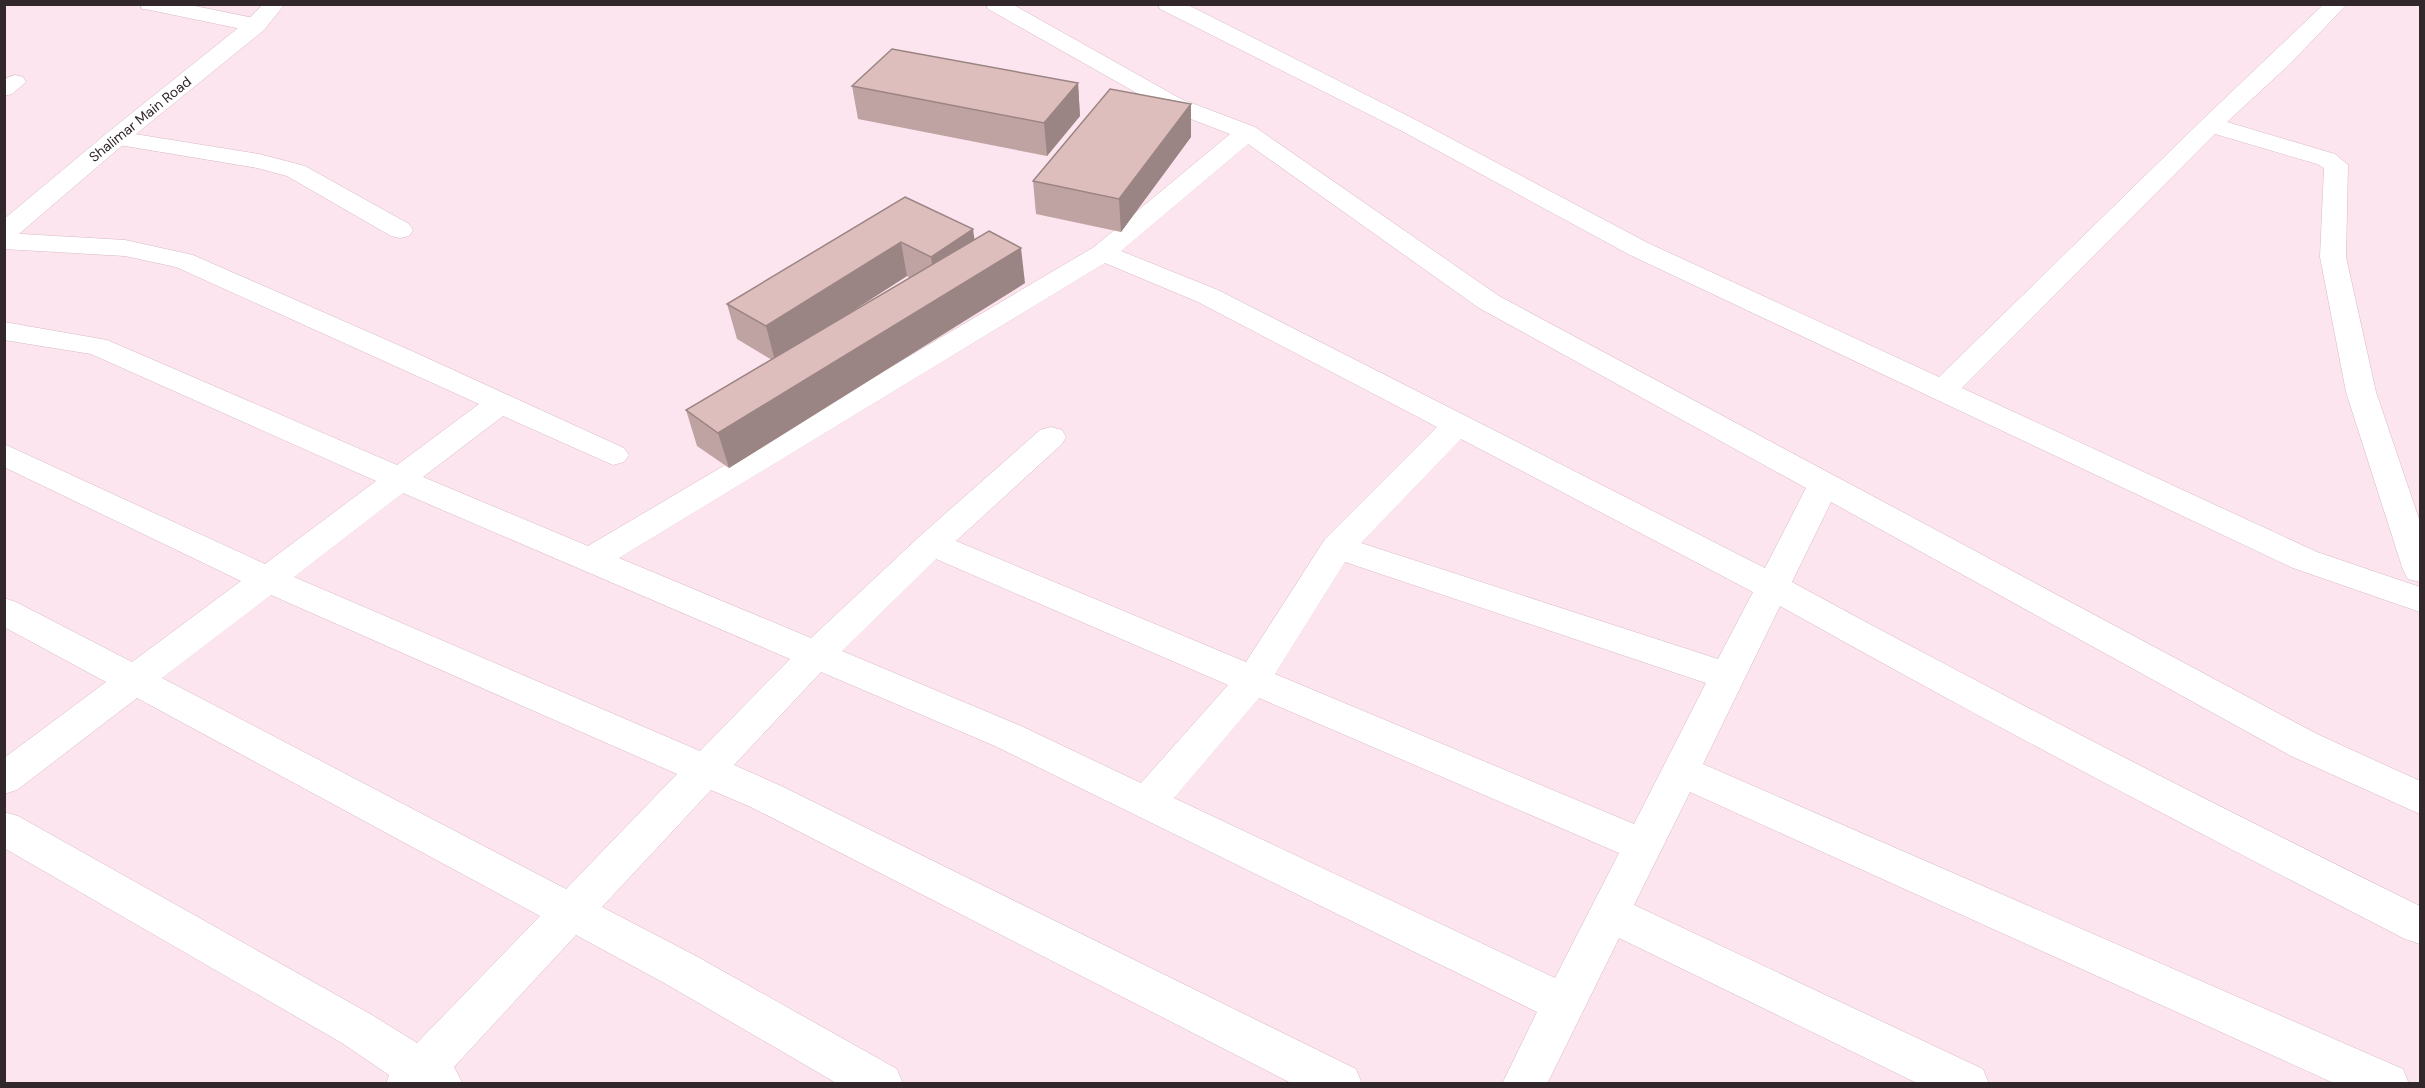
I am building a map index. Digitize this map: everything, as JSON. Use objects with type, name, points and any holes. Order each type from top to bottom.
[{"type":"street","points":[[150,4],[256,25]]},
{"type":"street","name":"Shalimar Main Road","points":[[4,233],[116,138],[256,25],[274,4]]},
{"type":"street","points":[[996,4],[1173,104],[1247,132],[1489,302],[2304,745],[2421,798]]},
{"type":"street","points":[[1168,4],[1408,125],[1639,249],[2305,560],[2421,600]]},
{"type":"street","points":[[1942,391],[2210,125],[2282,59],[2337,4]]},
{"type":"street","points":[[2210,125],[2326,159],[2336,165],[2333,257],[2361,392],[2421,570]]},
{"type":"street","points":[[590,560],[1103,253],[1247,132]]},
{"type":"street","points":[[116,138],[259,160],[296,171],[400,230]]},
{"type":"street","points":[[4,241],[125,248],[184,261],[613,455]]},
{"type":"street","points":[[1103,253],[1208,296],[1773,587],[1950,684],[2421,926]]},
{"type":"street","points":[[4,331],[97,346],[126,357],[399,479],[1008,736],[1564,1004]]},
{"type":"street","points":[[4,779],[500,402]]},
{"type":"street","points":[[1147,803],[1253,680],[1337,547],[1458,424]]},
{"type":"street","points":[[4,828],[357,1029],[423,1079],[571,912],[814,656],[932,544],[1051,437]]},
{"type":"street","points":[[4,454],[267,579],[765,796],[1340,1083]]},
{"type":"street","points":[[1535,1080],[1564,1004],[1824,484]]},
{"type":"street","points":[[932,544],[1643,846]]},
{"type":"street","points":[[1337,547],[1728,676]]},
{"type":"street","points":[[4,611],[681,970],[881,1083]]},
{"type":"street","points":[[1680,771],[2387,1083]]},
{"type":"street","points":[[1609,914],[1967,1083]]},
{"type":"building","points":[[892,49],[1078,83],[1044,123],[852,86]]},
{"type":"building","points":[[1110,89],[1191,104],[1119,199],[1033,181]]},
{"type":"building","points":[[905,197],[973,229],[931,257],[901,242],[766,326],[727,304]]},
{"type":"building","points":[[989,231],[1021,248],[718,433],[686,410]]}]
